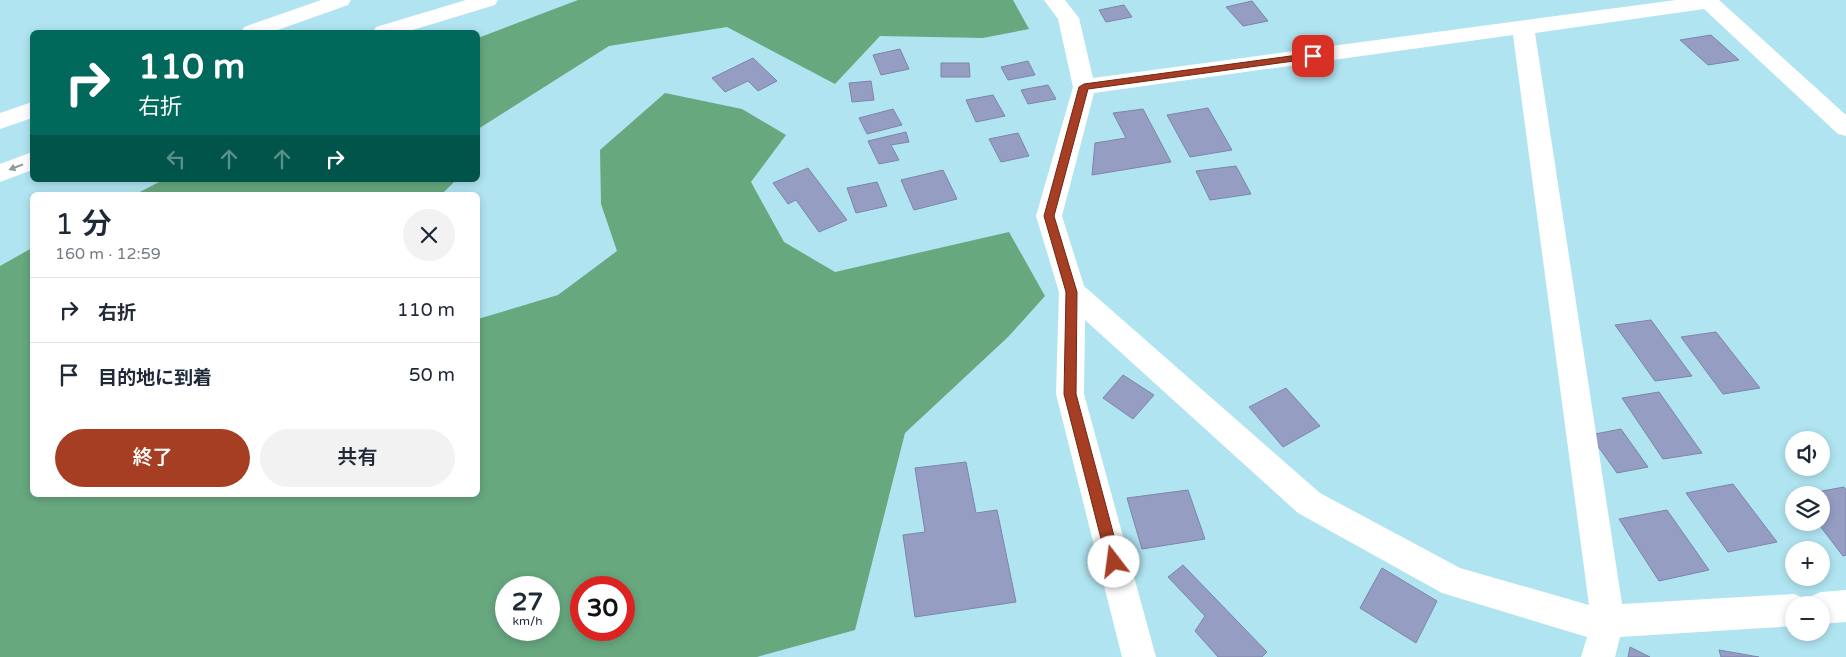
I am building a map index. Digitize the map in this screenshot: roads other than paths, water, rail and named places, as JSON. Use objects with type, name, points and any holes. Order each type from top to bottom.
[{"type":"main road","points":[[258,30],[341,0]]},
{"type":"main road","points":[[310,12],[357,0]]},
{"type":"main road","points":[[390,30],[469,0]]},
{"type":"main road","points":[[390,30],[488,0]]},
{"type":"main road","points":[[1054,0],[1068,18],[1084,87],[1049,216],[1072,292],[1070,394],[1139,657]]},
{"type":"main road","points":[[1084,87],[1708,1],[1846,128]]},
{"type":"main road","points":[[1523,27],[1608,621],[1598,657]]},
{"type":"main road","points":[[0,121],[30,111]]},
{"type":"main road","points":[[0,173],[30,162]]},
{"type":"main road","points":[[1072,292],[1309,502],[1454,582],[1591,622],[1785,611]]},
{"type":"main road","points":[[1830,607],[1846,606]]}]
